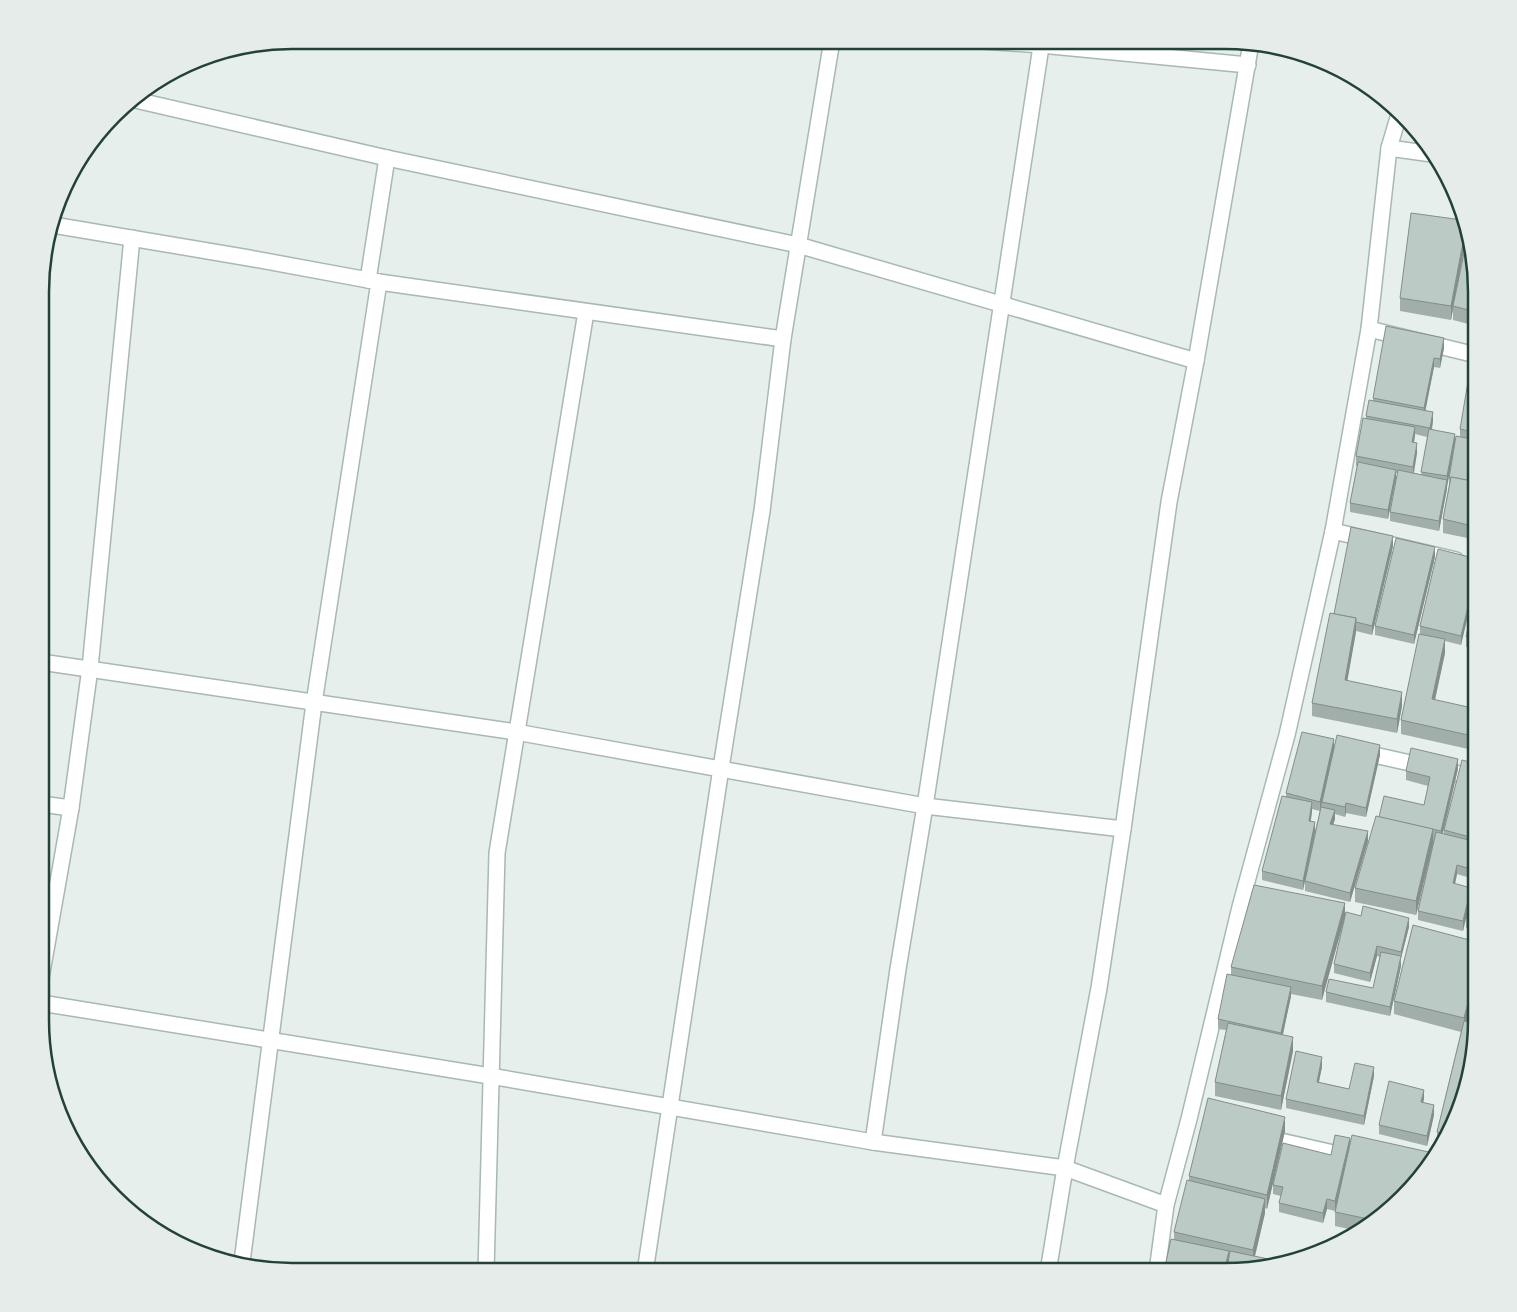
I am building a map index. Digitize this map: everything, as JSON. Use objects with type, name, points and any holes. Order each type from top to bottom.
[{"type":"street","points":[[646,1263],[762,511],[783,339],[831,49]]},
{"type":"street","points":[[873,1142],[1040,49]]},
{"type":"street","points":[[1097,49],[1248,65]]},
{"type":"street","points":[[1049,1263],[1065,1168],[1099,988],[1169,502],[1196,361],[1250,50]]},
{"type":"street","points":[[141,101],[387,158],[798,245],[1196,361]]},
{"type":"street","points":[[1158,1263],[1166,1205],[1194,1120],[1240,907],[1287,735],[1333,531],[1369,329],[1389,148],[1397,120]]},
{"type":"street","points":[[1389,148],[1424,153]]},
{"type":"street","points":[[242,1259],[314,703],[373,281],[387,158]]},
{"type":"street","points":[[58,226],[373,281],[783,339]]},
{"type":"street","points":[[49,933],[71,808],[90,668],[132,238]]},
{"type":"street","points":[[486,1263],[497,853],[586,312]]},
{"type":"street","points":[[1369,329],[1468,353]]},
{"type":"street","points":[[1333,531],[1467,562]]},
{"type":"street","points":[[49,663],[516,732],[925,806],[1123,829]]},
{"type":"street","points":[[1287,735],[1306,739]]},
{"type":"street","points":[[1344,748],[1468,776]]},
{"type":"street","points":[[49,805],[71,808]]},
{"type":"street","points":[[1240,907],[1259,910]]},
{"type":"street","points":[[49,1003],[490,1076],[873,1142],[1065,1168],[1166,1205]]},
{"type":"street","points":[[1246,1133],[1361,1159]]},
{"type":"building","points":[[1411,213],[1457,219],[1463,241],[1451,306],[1400,298]]},
{"type":"building","points":[[1465,250],[1468,276],[1468,310],[1453,306]]},
{"type":"building","points":[[1386,326],[1444,338],[1440,359],[1434,358],[1424,408],[1373,398]]},
{"type":"building","points":[[1468,382],[1468,431],[1460,429]]},
{"type":"building","points":[[1369,400],[1433,412],[1430,428],[1366,416]]},
{"type":"building","points":[[1363,418],[1415,427],[1412,442],[1417,443],[1413,467],[1356,456]]},
{"type":"building","points":[[1429,429],[1455,434],[1447,476],[1421,472]]},
{"type":"building","points":[[1456,436],[1468,438],[1468,480],[1449,478]]},
{"type":"building","points":[[1358,462],[1396,470],[1388,510],[1350,503]]},
{"type":"building","points":[[1398,470],[1447,480],[1439,521],[1390,512]]},
{"type":"building","points":[[1451,477],[1468,480],[1468,525],[1443,519]]},
{"type":"building","points":[[1351,527],[1393,536],[1372,626],[1356,622],[1356,618],[1334,614]]},
{"type":"building","points":[[1396,538],[1435,547],[1414,635],[1375,626]]},
{"type":"building","points":[[1438,549],[1468,557],[1468,607],[1461,636],[1420,626]]},
{"type":"building","points":[[1330,613],[1356,618],[1345,680],[1402,692],[1397,719],[1312,703]]},
{"type":"building","points":[[1419,634],[1445,639],[1432,699],[1468,707],[1468,735],[1401,720]]},
{"type":"building","points":[[1302,732],[1334,739],[1320,802],[1286,793]]},
{"type":"building","points":[[1337,735],[1380,745],[1366,808],[1346,803],[1345,807],[1322,802]]},
{"type":"building","points":[[1411,748],[1458,759],[1441,831],[1379,817],[1384,796],[1424,805],[1430,777],[1406,771]]},
{"type":"building","points":[[1462,760],[1468,762],[1468,837],[1444,830]]},
{"type":"building","points":[[1282,796],[1312,802],[1309,821],[1315,822],[1303,881],[1262,871]]},
{"type":"building","points":[[1321,807],[1335,810],[1330,824],[1368,831],[1350,893],[1305,881]]},
{"type":"building","points":[[1376,816],[1433,829],[1416,901],[1355,888]]},
{"type":"building","points":[[1436,832],[1468,840],[1467,868],[1457,865],[1453,883],[1468,887],[1468,900],[1463,921],[1418,911]]},
{"type":"building","points":[[1254,885],[1345,903],[1322,986],[1231,967]]},
{"type":"building","points":[[1363,906],[1409,918],[1401,952],[1377,946],[1370,973],[1334,964],[1346,912],[1361,916]]},
{"type":"building","points":[[1413,925],[1468,940],[1468,1003],[1464,1018],[1394,1001]]},
{"type":"building","points":[[1381,952],[1401,956],[1390,1007],[1326,992],[1329,979],[1373,988]]},
{"type":"building","points":[[1227,974],[1291,987],[1281,1033],[1218,1019]]},
{"type":"building","points":[[1464,1021],[1468,1022],[1464,1068],[1460,1083],[1443,1128],[1441,1133],[1437,1132]]},
{"type":"building","points":[[1228,1023],[1293,1037],[1281,1096],[1215,1082]]},
{"type":"building","points":[[1296,1051],[1322,1057],[1317,1082],[1349,1089],[1355,1063],[1374,1067],[1364,1116],[1286,1099]]},
{"type":"building","points":[[1389,1081],[1424,1090],[1421,1102],[1434,1105],[1427,1136],[1379,1125]]},
{"type":"building","points":[[1208,1098],[1285,1117],[1267,1195],[1189,1176]]},
{"type":"building","points":[[1335,1135],[1350,1138],[1335,1201],[1327,1199],[1323,1213],[1279,1203],[1283,1187],[1273,1185],[1283,1143],[1331,1155]]},
{"type":"building","points":[[1352,1135],[1429,1152],[1408,1181],[1386,1203],[1365,1218],[1335,1212]]},
{"type":"building","points":[[1187,1180],[1265,1199],[1253,1250],[1174,1232]]},
{"type":"building","points":[[1171,1239],[1229,1251],[1226,1263],[1166,1263]]},
{"type":"building","points":[[1230,1251],[1270,1259],[1241,1263],[1228,1263]]}]
